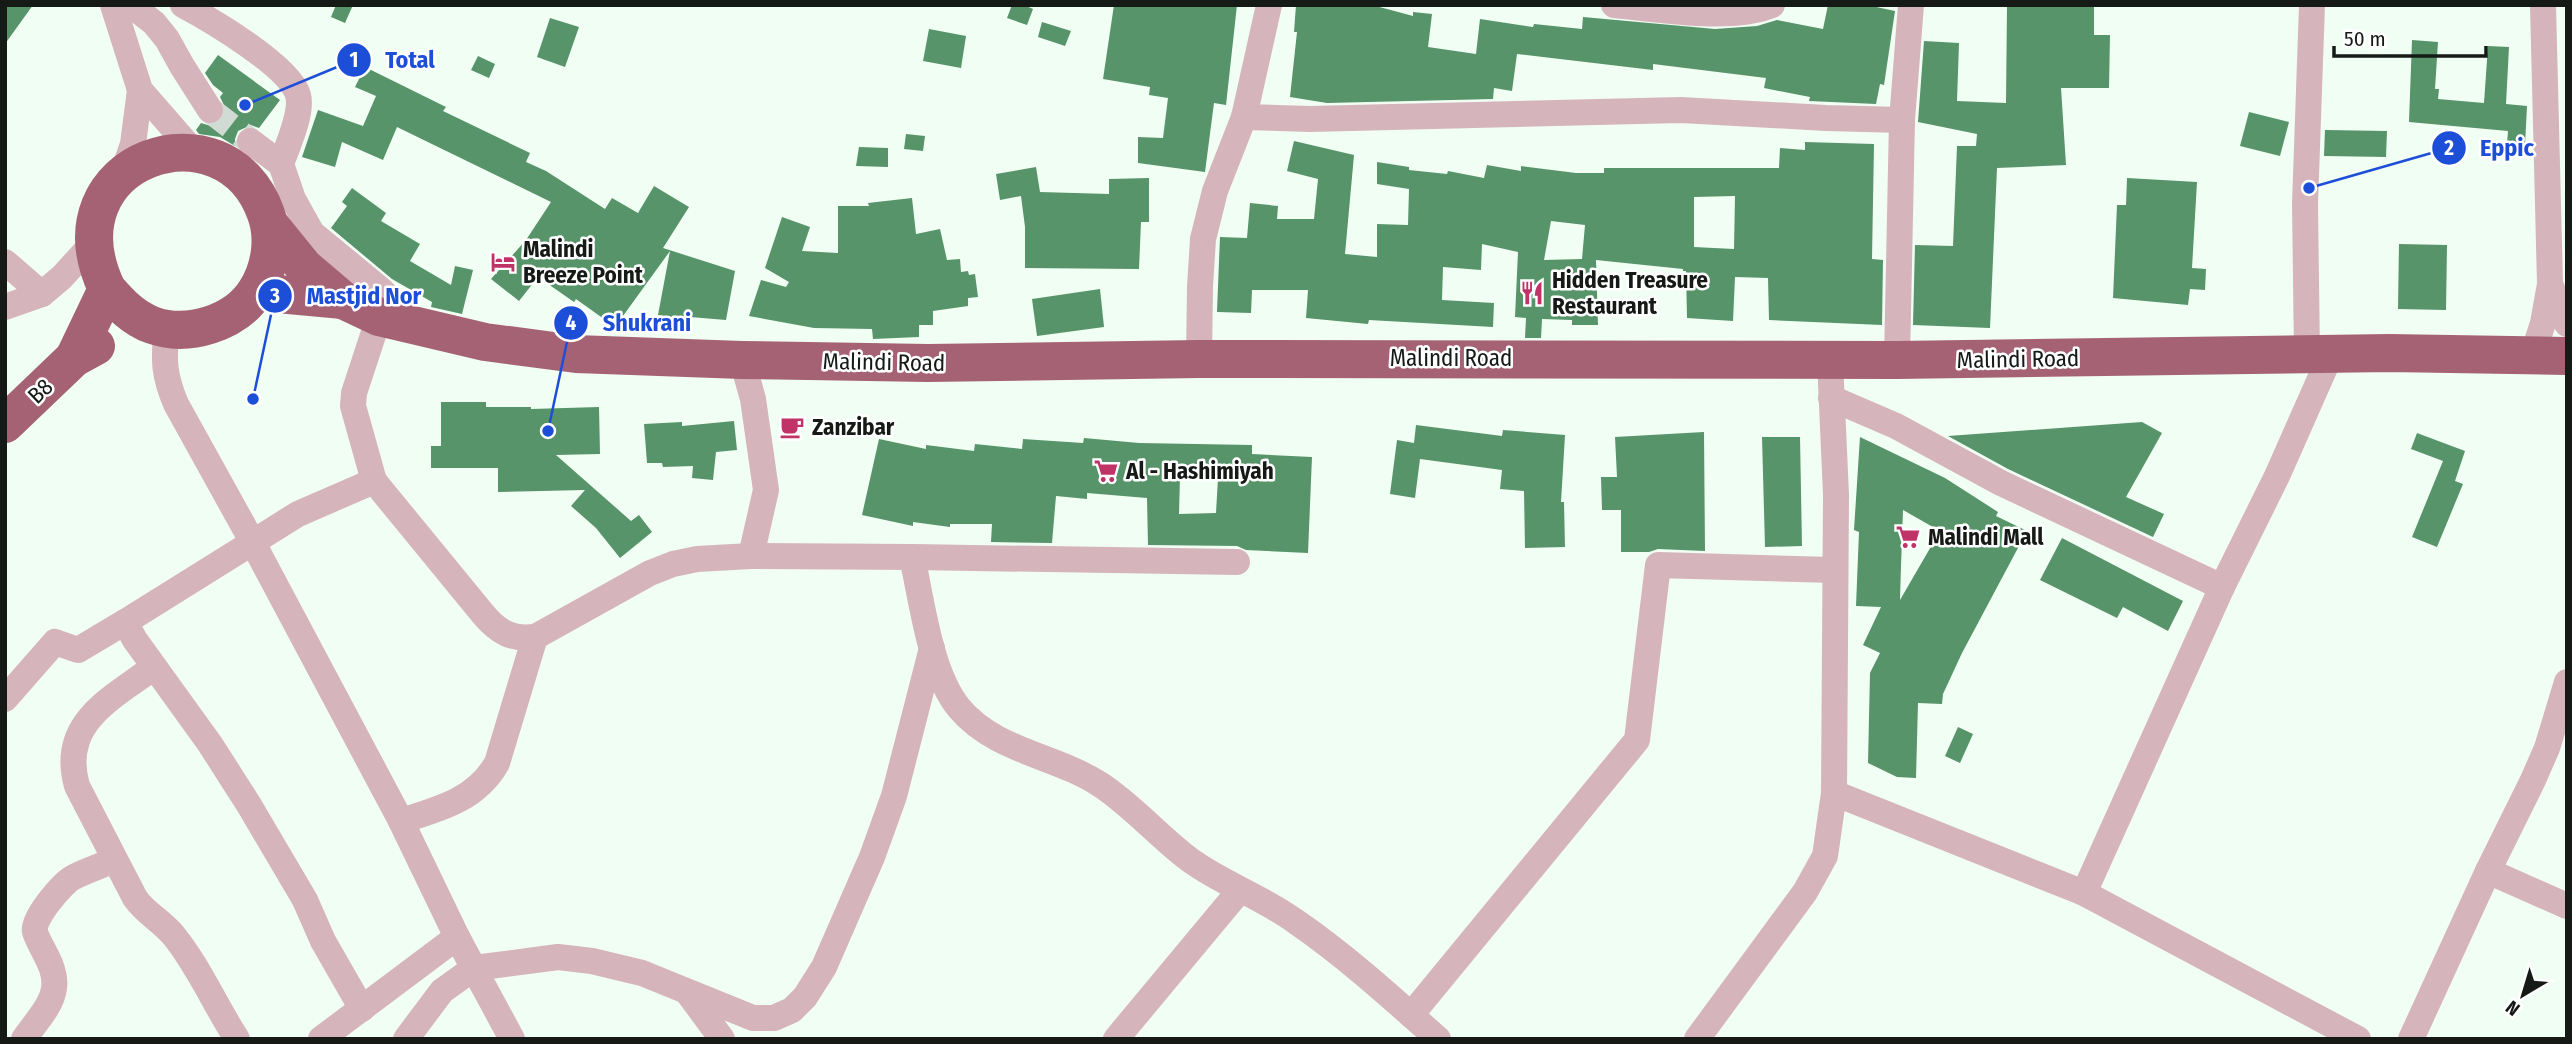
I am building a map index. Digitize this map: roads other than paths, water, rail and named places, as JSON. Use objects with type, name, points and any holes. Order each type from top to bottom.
[{"type":"highway","points":[[74,358],[124,333],[159,327],[201,328],[232,315],[256,292],[270,260],[270,225],[261,199],[244,177],[221,161],[194,152],[156,155],[123,173],[106,193],[96,217],[93,243],[97,267],[107,289],[126,310],[159,327]]},
{"type":"highway","name":"Malindi Road","points":[[270,225],[304,267],[343,300],[388,320],[485,342],[576,354],[928,363],[1199,359],[1897,360],[2559,350]]},
{"type":"highway","points":[[74,358],[107,289]]},
{"type":"highway","name":"Malindi Road","points":[[256,292],[343,300]]},
{"type":"highway","name":"B8","points":[[5,424],[74,358]]},
{"type":"street","points":[[113,5],[140,90],[194,152]]},
{"type":"street","points":[[131,5],[154,23],[167,39],[210,110]]},
{"type":"street","points":[[183,5],[229,31],[286,76],[298,96],[299,111],[281,164]]},
{"type":"street","points":[[1199,359],[1203,239],[1215,191],[1244,117],[1269,5]]},
{"type":"street","points":[[1614,5],[1699,13],[1747,11],[1772,5]]},
{"type":"street","points":[[1897,360],[1902,120],[1911,5]]},
{"type":"street","points":[[2084,893],[2222,587],[2277,476],[2319,355],[2305,204],[2312,5]]},
{"type":"street","points":[[2551,22],[2550,284],[2559,350]]},
{"type":"street","points":[[123,173],[133,144],[140,90]]},
{"type":"street","points":[[1244,117],[1310,119],[1681,110],[1902,120]]},
{"type":"street","points":[[250,141],[281,164],[293,199],[312,233],[394,303],[354,393],[353,405],[374,481],[492,625],[504,634],[521,639],[535,637],[650,573],[697,559],[751,556],[1237,562]]},
{"type":"street","points":[[5,307],[42,294],[62,277],[93,243]]},
{"type":"street","points":[[5,262],[42,294]]},
{"type":"street","points":[[2550,284],[2543,323],[2559,350]]},
{"type":"street","points":[[159,327],[168,386],[176,404],[401,821],[457,937],[512,1039]]},
{"type":"street","points":[[742,360],[753,400],[766,490],[751,556]]},
{"type":"street","points":[[1697,1039],[1805,892],[1825,856],[1835,793],[1833,570],[1836,495],[1830,360]]},
{"type":"street","points":[[1831,398],[1896,426],[2001,484],[2222,587]]},
{"type":"street","points":[[5,699],[55,642],[78,650],[298,514],[374,481]]},
{"type":"street","points":[[912,558],[932,648],[956,705],[969,720],[987,734],[1013,747],[1068,766],[1101,785],[1132,808],[1191,860],[1297,922],[1438,1039]]},
{"type":"street","points":[[1411,1015],[1637,740],[1658,565],[1833,570]]},
{"type":"street","points":[[125,622],[210,744],[248,805],[304,900],[323,941],[362,1009]]},
{"type":"street","points":[[401,821],[456,803],[489,778],[501,752],[535,637]]},
{"type":"street","points":[[406,1039],[443,991],[474,968],[558,957],[592,961],[642,973],[753,1018],[774,1018],[792,1010],[805,997],[824,967],[872,857],[894,796],[932,648]]},
{"type":"street","points":[[155,667],[90,715],[74,749],[72,769],[77,786],[141,908],[167,929],[191,961],[237,1039]]},
{"type":"street","points":[[2411,1039],[2488,871],[2520,810],[2547,748],[2567,682]]},
{"type":"street","points":[[1835,793],[2084,893],[2358,1039]]},
{"type":"street","points":[[24,1039],[55,988],[47,955],[35,931],[37,919],[72,877],[114,860]]},
{"type":"street","points":[[2488,871],[2567,906]]},
{"type":"street","points":[[1116,1039],[1240,890]]},
{"type":"street","points":[[321,1039],[457,937]]},
{"type":"street","points":[[687,992],[722,1039]]},
{"type":"tunnel","points":[[210,110],[250,141]]},
{"type":"place","name":"Total","points":[[245,105]]},
{"type":"place","name":"Eppic","points":[[2309,188]]},
{"type":"place","name":"Malindi Breeze Point","points":[[503,262]]},
{"type":"place","name":"Hidden Treasure Restaurant","points":[[1532,293]]},
{"type":"place","name":"Mastjid Nor","points":[[253,399]]},
{"type":"place","name":"Zanzibar","points":[[792,427]]},
{"type":"place","name":"Shukrani","points":[[548,431]]},
{"type":"place","name":"Al - Hashimiyah","points":[[1106,471]]},
{"type":"place","name":"Malindi Mall","points":[[1908,537]]}]
